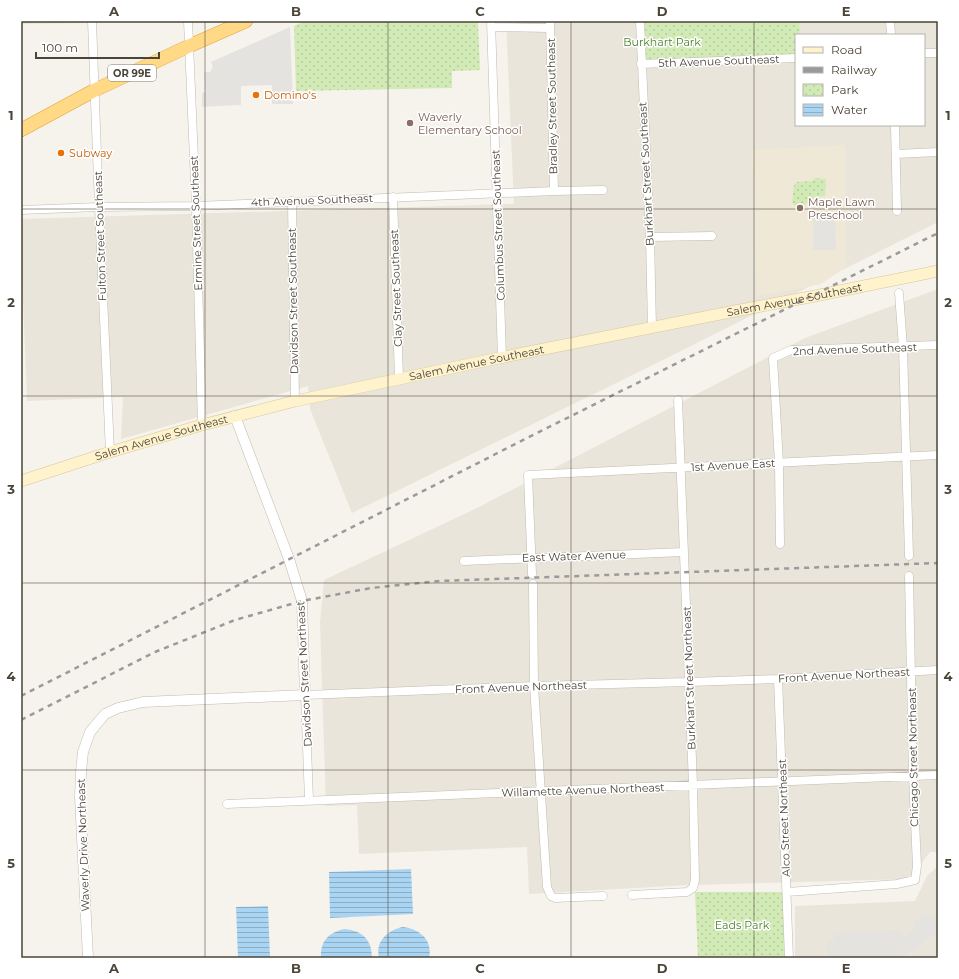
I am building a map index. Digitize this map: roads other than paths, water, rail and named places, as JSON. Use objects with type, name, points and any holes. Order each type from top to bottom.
[{"type":"highway","name":"OR 99E","points":[[21,130],[95,90],[246,21]]},
{"type":"main road","name":"Salem Avenue Southeast","points":[[21,480],[202,425],[295,400],[398,378],[938,271]]},
{"type":"street","name":"Fulton Street Southeast","points":[[92,21],[110,452]]},
{"type":"street","name":"Ermine Street Southeast","points":[[188,21],[196,206],[202,425]]},
{"type":"street","name":"Burkhart Street Southeast","points":[[640,21],[650,237],[652,328]]},
{"type":"street","points":[[890,21],[891,34]]},
{"type":"street","points":[[492,24],[550,25]]},
{"type":"street","name":"Columbus Street Southeast","points":[[492,24],[502,358]]},
{"type":"street","name":"Bradley Street Southeast","points":[[550,25],[554,191]]},
{"type":"street","points":[[925,53],[938,53]]},
{"type":"street","name":"5th Avenue Southeast","points":[[641,64],[795,58]]},
{"type":"street","points":[[894,126],[897,211]]},
{"type":"street","points":[[896,154],[938,152]]},
{"type":"street","name":"4th Avenue Southeast","points":[[21,210],[99,207],[196,206],[393,197],[603,190]]},
{"type":"street","name":"Clay Street Southeast","points":[[393,197],[398,378]]},
{"type":"street","name":"Davidson Street Southeast","points":[[292,201],[295,400]]},
{"type":"street","points":[[650,237],[712,236]]},
{"type":"street","points":[[899,293],[909,556]]},
{"type":"street","name":"2nd Avenue Southeast","points":[[779,463],[773,358],[791,350],[938,346]]},
{"type":"street","points":[[678,400],[681,468]]},
{"type":"street","name":"Davidson Street Northeast","points":[[235,416],[289,558],[302,602],[309,800]]},
{"type":"street","name":"1st Avenue East","points":[[532,558],[528,475],[938,455]]},
{"type":"street","points":[[779,463],[780,544]]},
{"type":"street","name":"Burkhart Street Northeast","points":[[632,895],[687,892],[693,888],[695,880],[693,785],[681,468]]},
{"type":"street","name":"East Water Avenue","points":[[464,560],[684,552]]},
{"type":"street","points":[[532,558],[532,574]]},
{"type":"street","name":"Chicago Street Northeast","points":[[787,892],[897,884],[915,880],[916,866],[909,576]]},
{"type":"street","points":[[533,584],[534,686],[542,792],[546,887],[551,896],[561,899],[603,896]]},
{"type":"street","name":"Front Avenue Northeast","points":[[105,714],[118,708],[143,702],[534,686],[689,682],[938,670]]},
{"type":"street","name":"Alco Street Northeast","points":[[778,678],[789,958]]},
{"type":"street","name":"Waverly Drive Northeast","points":[[88,958],[80,797],[81,771],[83,752],[90,732],[105,714]]},
{"type":"street","name":"Willamette Avenue Northeast","points":[[227,804],[938,775]]},
{"type":"water","points":[[411,869],[413,914],[330,918],[329,872]]},
{"type":"water","points":[[268,906],[270,958],[238,958],[236,907]]},
{"type":"water","points":[[403,927],[415,930],[424,936],[429,946],[429,958],[379,958],[379,946],[384,937],[397,928]]},
{"type":"water","points":[[345,929],[361,934],[368,941],[372,952],[372,958],[321,958],[322,947],[327,938],[334,932]]},
{"type":"railway","points":[[21,696],[527,438],[938,233]]},
{"type":"railway","points":[[21,720],[155,652],[235,620],[302,601],[371,588],[440,581],[938,563]]},
{"type":"place","name":"Domino's","points":[[256,95]]},
{"type":"place","name":"Waverly Elementary School","points":[[410,123]]},
{"type":"place","name":"Subway","points":[[61,153]]},
{"type":"place","name":"Maple Lawn Preschool","points":[[800,208]]},
{"type":"park label","name":"Burkhart Park","points":[[662,42]]},
{"type":"park label","name":"Eads Park","points":[[742,925]]}]
